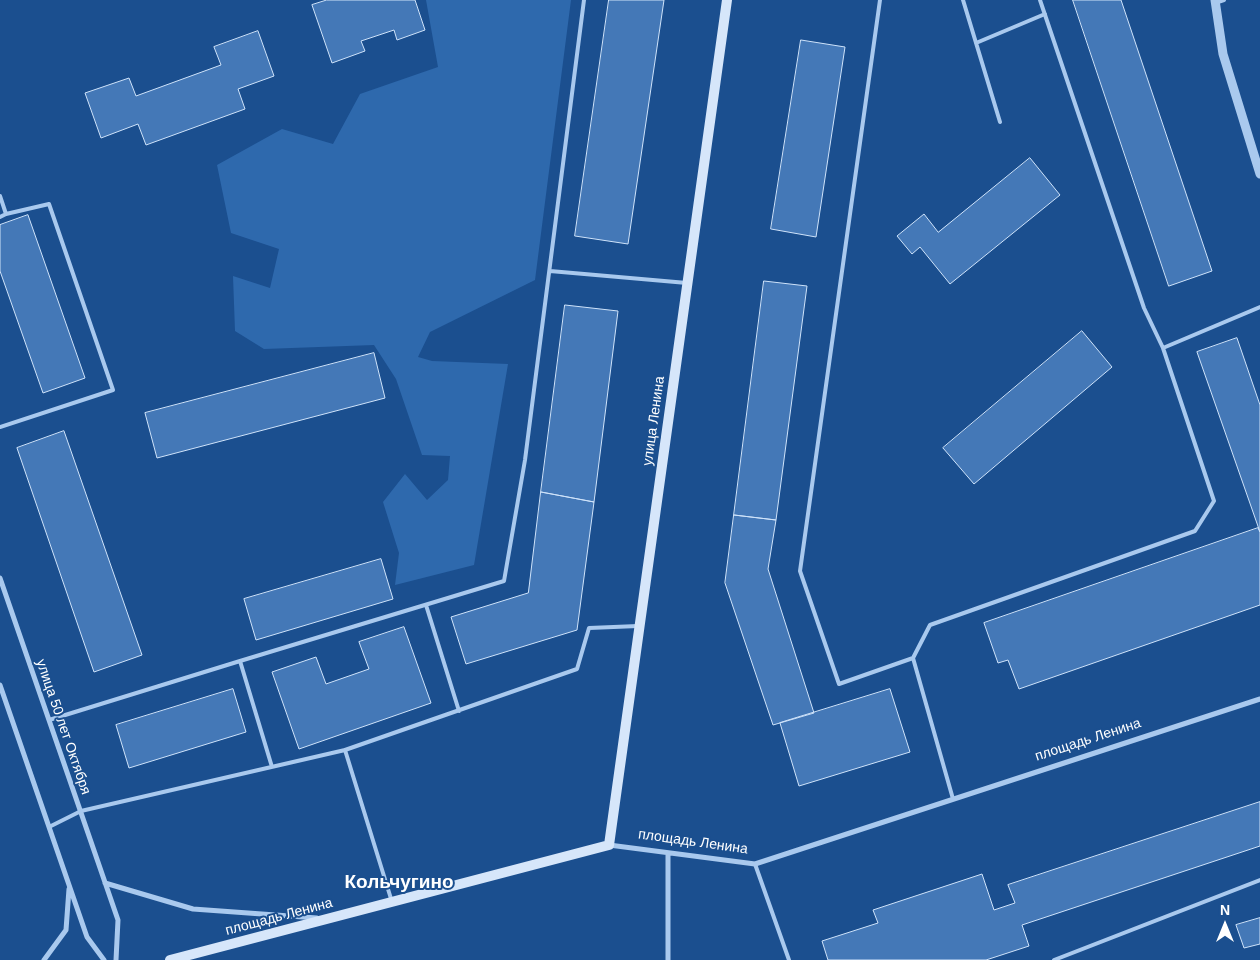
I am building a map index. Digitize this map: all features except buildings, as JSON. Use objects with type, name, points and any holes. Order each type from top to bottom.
[{"type":"main road","name":"улица Ленина","points":[[610,845],[727,0]]},
{"type":"main road","name":"площадь Ленина","points":[[170,960],[610,845]]},
{"type":"street","points":[[1218,1],[1223,54],[1260,174]]},
{"type":"street","name":"улица 50 лет Октября","points":[[0,578],[118,920],[116,960]]},
{"type":"street","points":[[0,686],[87,937],[104,960]]},
{"type":"street","name":"площадь Ленина","points":[[610,845],[755,864],[1260,700]]},
{"type":"street","points":[[668,853],[668,960]]},
{"type":"street","points":[[106,883],[193,909],[328,919]]},
{"type":"street","points":[[44,960],[66,930],[70,886]]},
{"type":"lane","points":[[49,720],[504,580],[525,460],[584,0]]},
{"type":"lane","points":[[880,0],[800,571],[839,684],[913,658]]},
{"type":"lane","points":[[963,0],[1000,122]]},
{"type":"lane","points":[[953,799],[913,658],[930,625],[1195,532],[1214,501],[1163,348],[1144,308],[1040,0]]},
{"type":"lane","points":[[976,42],[1045,14]]},
{"type":"lane","points":[[0,196],[6,214]]},
{"type":"lane","points":[[0,217],[49,204],[113,390],[0,427]]},
{"type":"lane","points":[[550,271],[687,283]]},
{"type":"lane","points":[[1163,348],[1260,307]]},
{"type":"lane","points":[[426,605],[459,711]]},
{"type":"lane","points":[[49,826],[81,811],[345,750],[577,669],[590,628],[640,626]]},
{"type":"lane","points":[[240,661],[272,767]]},
{"type":"lane","points":[[345,750],[392,902]]},
{"type":"lane","points":[[755,864],[789,960]]},
{"type":"lane","points":[[1054,960],[1260,880]]},
{"type":"shaded area","points":[[426,0],[571,0],[535,280],[430,332],[418,357],[432,361],[508,364],[474,565],[395,585],[399,553],[383,502],[405,474],[427,500],[448,480],[450,456],[422,455],[396,379],[374,345],[264,349],[235,331],[233,276],[270,288],[279,249],[231,233],[217,165],[282,129],[333,144],[360,94],[438,67]]},
{"type":"district","name":"Кольчугино","points":[[399,883]]}]
